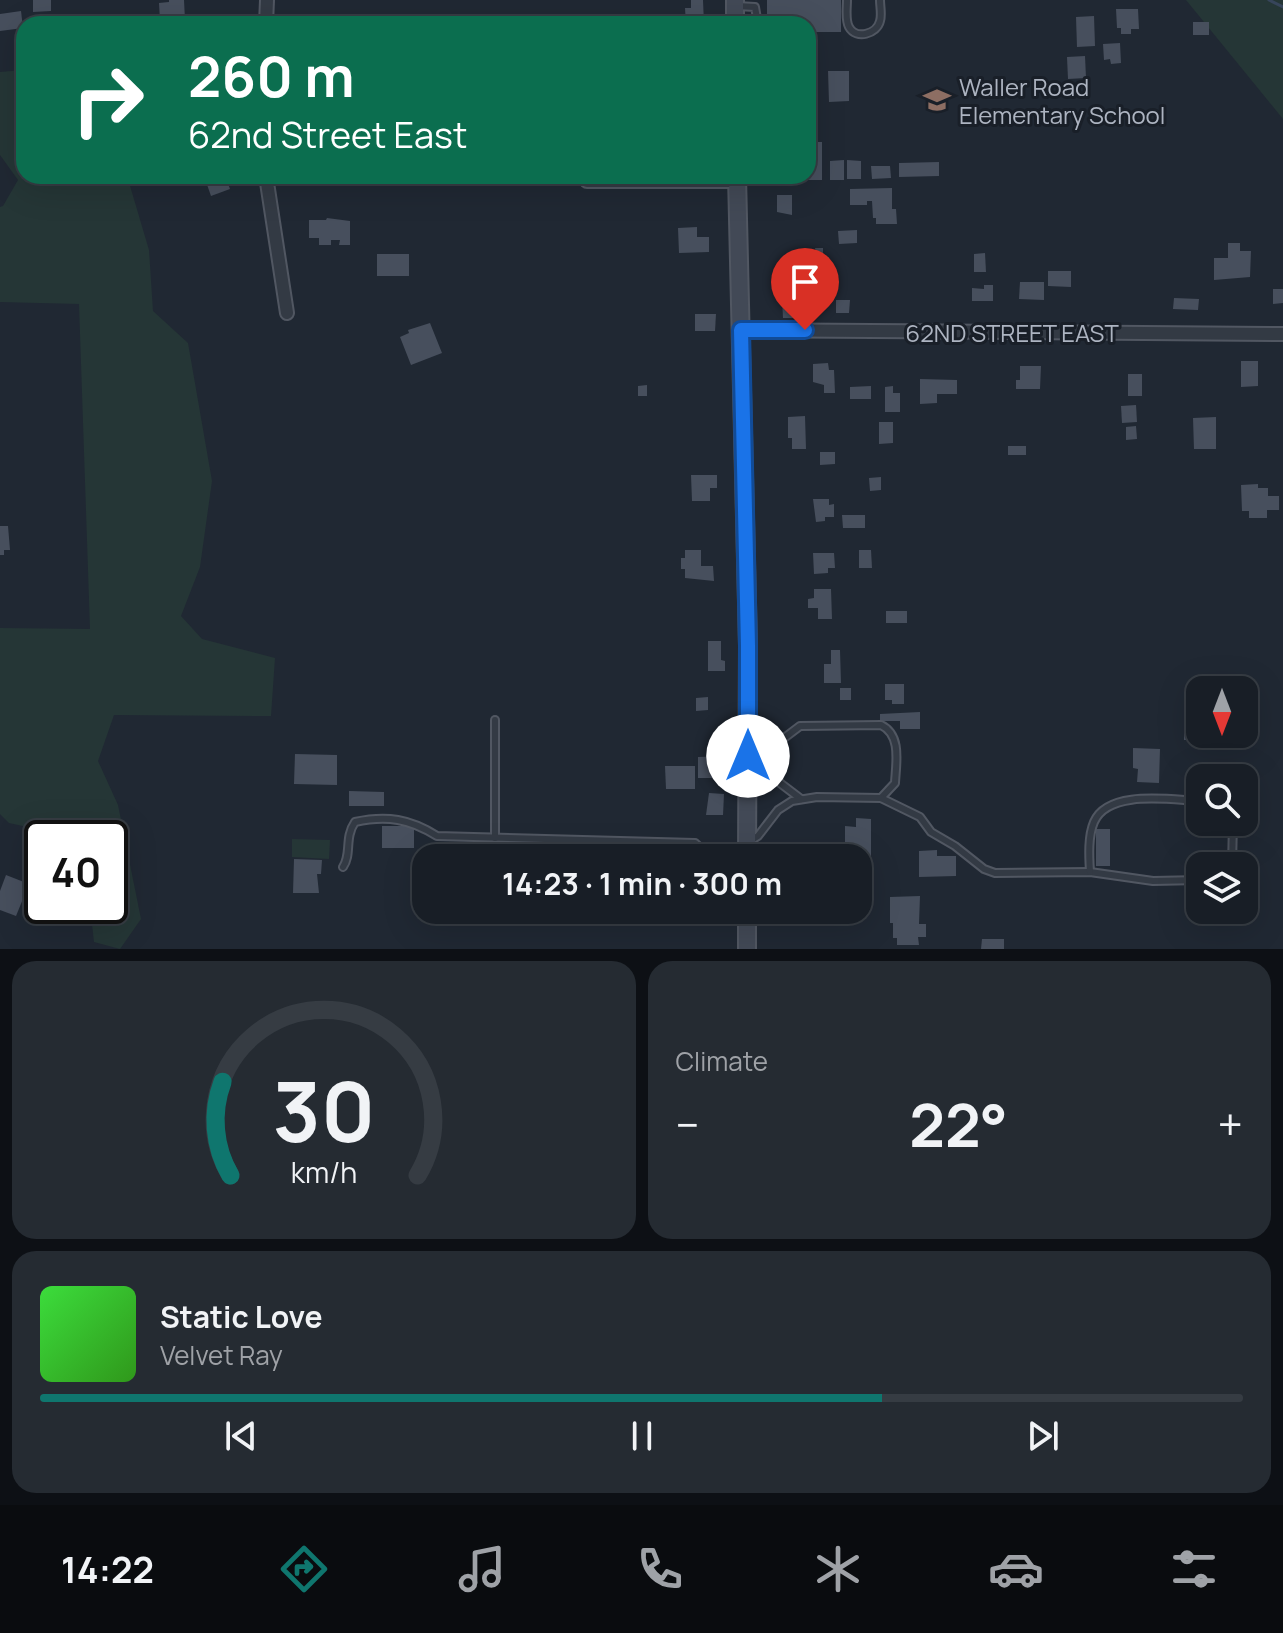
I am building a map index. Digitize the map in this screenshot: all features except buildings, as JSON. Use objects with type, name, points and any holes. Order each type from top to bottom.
[{"type":"street","points":[[267,184],[287,313]]},
{"type":"street","points":[[737,184],[753,756],[747,844]]},
{"type":"street","name":"62ND STREET EAST","points":[[741,330],[1283,334]]},
{"type":"street","points":[[747,924],[747,949]]},
{"type":"lane","points":[[847,0],[847,23],[856,34],[875,30],[880,22],[880,0]]},
{"type":"lane","points":[[735,3],[755,7],[757,16]]},
{"type":"lane","points":[[495,720],[495,838]]},
{"type":"lane","points":[[801,799],[753,756],[800,726],[881,725],[894,735],[896,778],[893,787],[881,798]]},
{"type":"lane","points":[[752,844],[784,805],[801,799],[881,798],[920,817],[931,832],[984,869],[1021,874],[1090,872],[1153,881],[1186,880]]},
{"type":"lane","points":[[1090,872],[1091,832],[1096,817],[1108,807],[1125,800],[1186,801]]},
{"type":"lane","points":[[343,867],[347,862],[348,831],[355,822],[372,818],[407,821],[437,836],[696,844]]},
{"type":"shaded area","points":[[1186,0],[1283,0],[1283,119]]},
{"type":"shaded area","points":[[16,71],[16,177],[0,155],[0,72]]},
{"type":"shaded area","points":[[16,183],[129,184],[149,250],[153,311],[188,343],[212,481],[200,567],[181,616],[202,639],[275,658],[271,716],[114,715],[98,761],[118,805],[121,820],[24,820],[24,826],[9,823],[0,814],[0,628],[90,629],[79,304],[0,302],[0,207]]},
{"type":"shaded area","points":[[292,839],[330,840],[329,859],[292,857]]},
{"type":"shaded area","points":[[128,855],[141,919],[120,949],[94,942],[92,924],[128,924]]},
{"type":"waterway","points":[[1269,0],[1283,7]]},
{"type":"place","name":"Waller Road Elementary School","points":[[937,100]]},
{"type":"route","points":[[748,756],[741,330],[805,330]]}]
